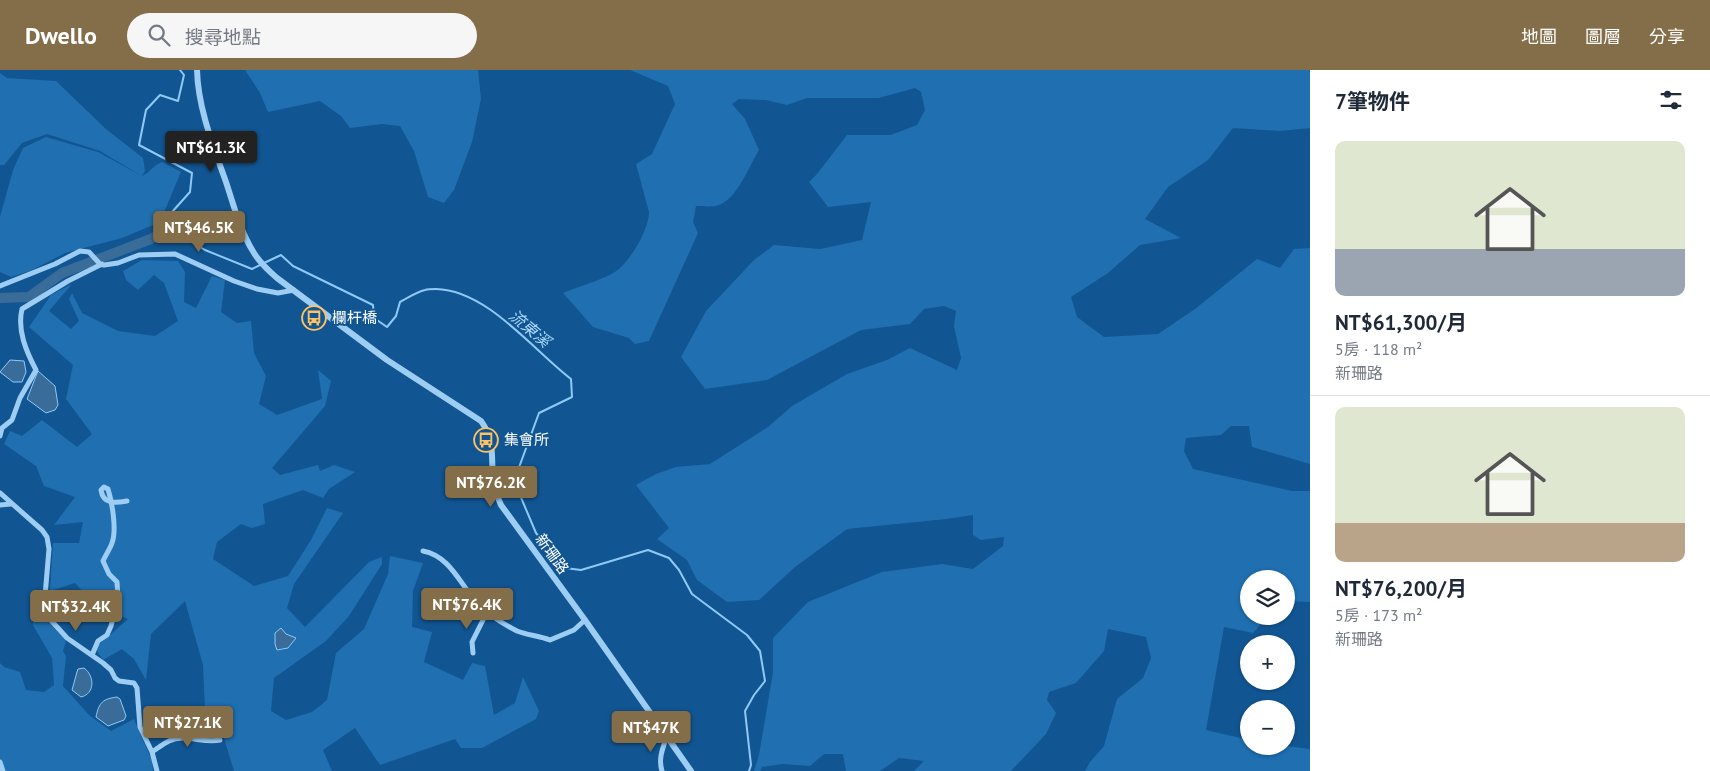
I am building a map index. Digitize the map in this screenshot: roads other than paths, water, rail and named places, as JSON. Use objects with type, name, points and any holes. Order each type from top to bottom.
[{"type":"street","name":"新珊路","points":[[197,70],[200,100],[240,226],[261,264],[387,360],[481,421],[491,438],[493,479],[501,505],[668,735],[691,771]]},
{"type":"street","points":[[0,286],[55,264],[76,252],[90,252],[101,264]]},
{"type":"street","points":[[0,436],[1,427],[12,420],[20,398],[36,370],[26,349],[20,320],[22,309],[68,281],[101,264],[118,264],[139,255],[176,254],[234,281],[257,289],[278,293],[294,290]]},
{"type":"street","points":[[0,493],[42,530],[47,537],[49,549],[44,608],[48,617],[67,638],[111,670],[115,678],[119,681],[134,683],[137,688],[140,727],[152,752],[157,771]]},
{"type":"street","points":[[92,655],[98,642],[107,635],[112,626],[118,599],[117,582],[109,574],[103,561],[113,541],[112,503],[127,501]]},
{"type":"street","points":[[0,505],[11,504]]},
{"type":"street","points":[[423,551],[431,552],[445,561],[471,598],[487,612],[518,631],[550,640],[574,630],[585,620]]},
{"type":"street","points":[[473,653],[472,642],[487,612]]},
{"type":"street","points":[[662,771],[660,763],[662,750],[668,735]]},
{"type":"street","points":[[152,752],[170,740],[185,738],[206,741],[220,740]]},
{"type":"street","points":[[0,762],[3,771]]},
{"type":"waterway","name":"流東溪","points":[[180,70],[184,75],[178,101],[160,95],[146,110],[139,145],[192,173],[190,192],[172,212],[169,228],[205,250],[252,269],[260,265]]},
{"type":"waterway","points":[[0,298],[29,297],[62,273],[151,239],[169,228]]},
{"type":"waterway","name":"流東溪","points":[[264,263],[281,255],[293,266],[373,305],[374,318],[387,327],[396,316],[400,302],[415,294],[427,289],[455,292],[473,299],[491,310],[571,379],[572,397],[539,413],[514,481],[536,533],[565,568],[581,570],[648,550],[669,558],[679,570],[692,594],[747,635],[760,651],[765,681],[745,711],[751,765],[749,771]]},
{"type":"place","name":"欄杆橋","points":[[314,318]]},
{"type":"place","name":"集會所","points":[[486,440]]}]
